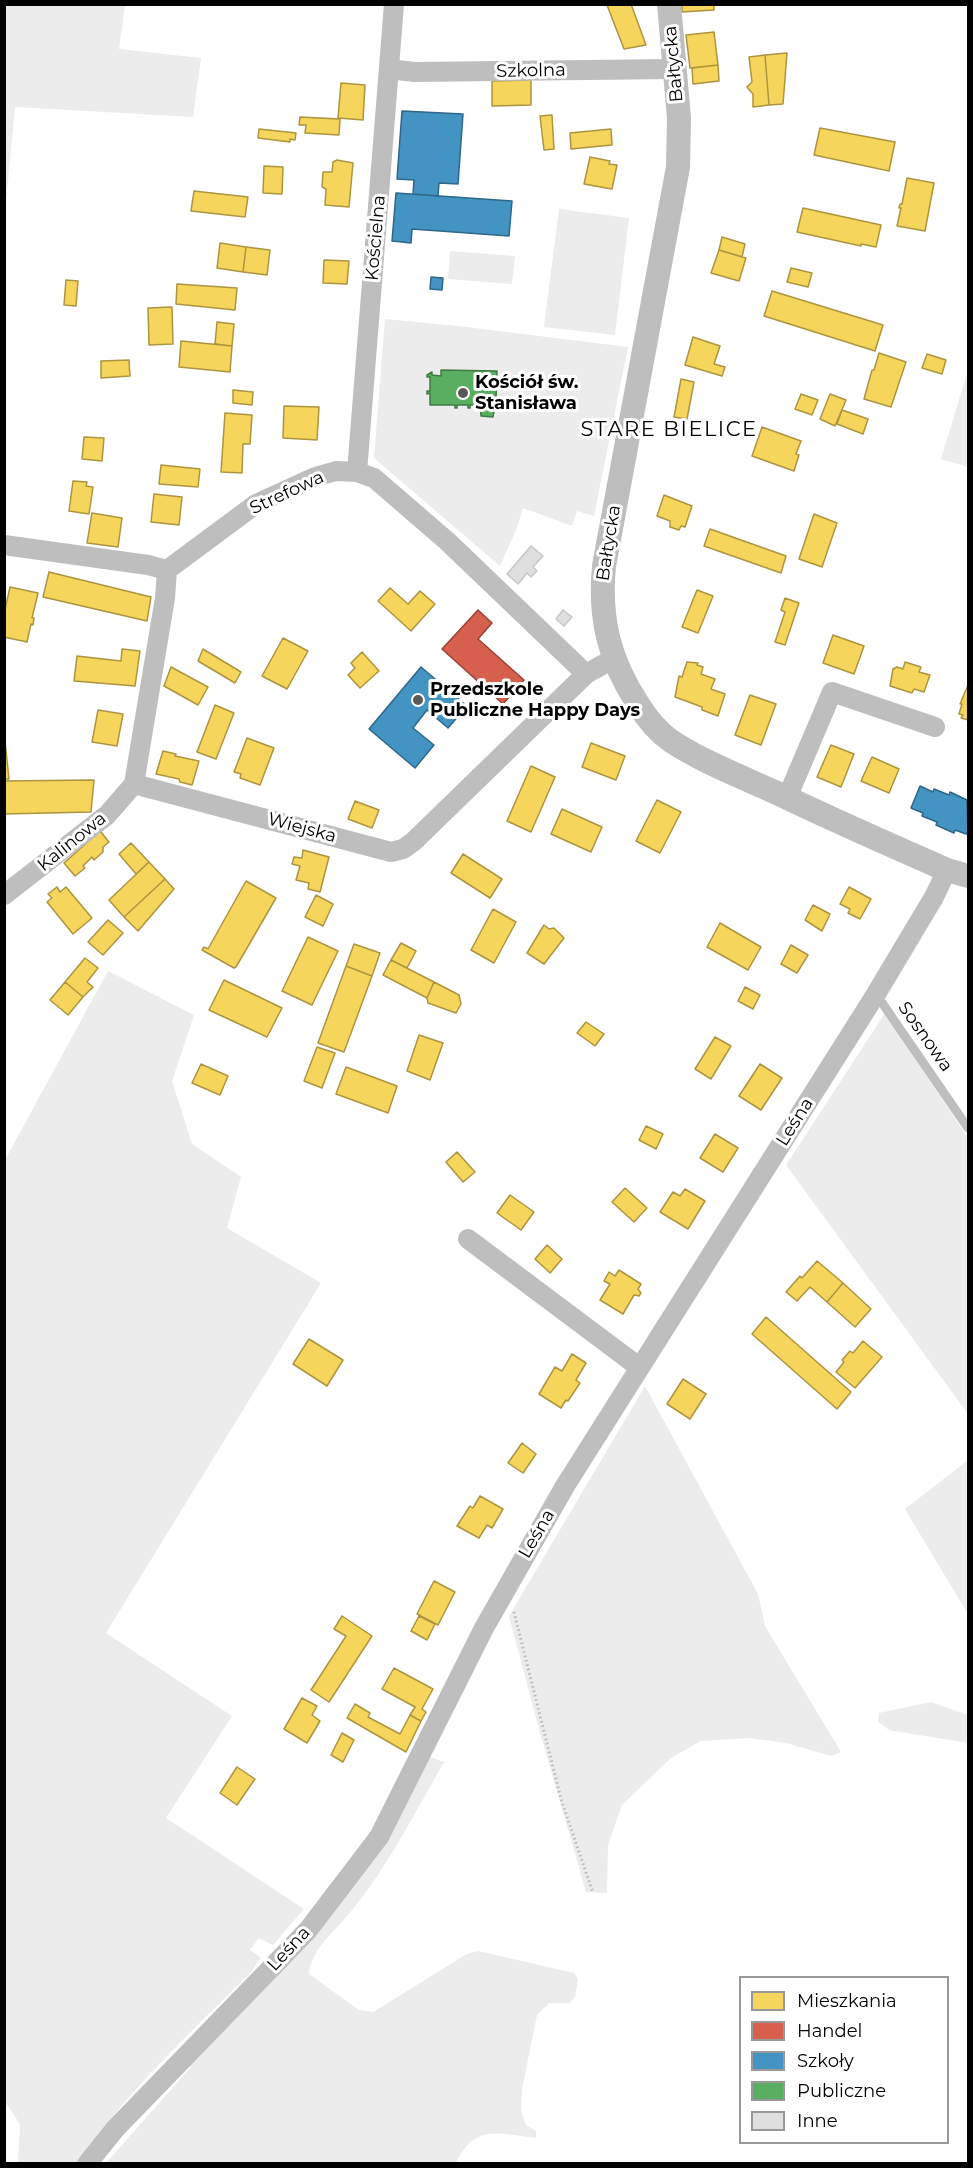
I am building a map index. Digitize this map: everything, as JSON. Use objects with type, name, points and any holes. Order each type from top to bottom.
[{"type":"street","name":"Kościelna","points":[[357,472],[394,4]]},
{"type":"street","name":"Bałtycka","points":[[669,4],[679,118],[678,167],[604,566],[602,590],[605,629],[613,658],[645,715],[670,740],[700,757],[787,798],[958,873]]},
{"type":"street","name":"Szkolna","points":[[389,69],[414,72],[673,69]]},
{"type":"street","name":"Strefowa","points":[[167,570],[256,504],[315,477],[336,471],[357,472]]},
{"type":"street","points":[[357,472],[374,478],[432,528],[585,674]]},
{"type":"street","points":[[4,545],[147,565],[167,570],[165,598],[134,784]]},
{"type":"street","name":"Wiejska","points":[[134,784],[391,852],[403,849],[413,843],[585,674],[613,658]]},
{"type":"street","points":[[787,798],[832,692],[935,727]]},
{"type":"street","name":"Kalinowa","points":[[4,895],[108,815],[134,784]]},
{"type":"street","name":"Leśna","points":[[87,2163],[122,2121],[308,1930],[378,1837],[500,1599],[585,1452],[876,994],[934,897],[958,873]]},
{"type":"street","points":[[468,1239],[639,1367]]},
{"type":"lane","name":"Sosnowa","points":[[876,994],[969,1128]]},
{"type":"path","points":[[500,1599],[514,1610],[561,1799],[593,1893]]},
{"type":"shaded area","points":[[5,4],[125,5],[119,49],[201,58],[193,117],[15,107],[5,213]]},
{"type":"shaded area","points":[[559,209],[629,218],[615,335],[544,327]]},
{"type":"shaded area","points":[[450,251],[515,256],[512,284],[448,279]]},
{"type":"shaded area","points":[[385,319],[628,347],[594,516],[577,511],[572,526],[523,508],[500,566],[374,458]]},
{"type":"shaded area","points":[[968,370],[968,467],[941,459]]},
{"type":"shaded area","points":[[108,971],[194,1015],[172,1081],[192,1144],[241,1177],[227,1228],[321,1283],[106,1633],[232,1716],[166,1818],[304,1909],[273,1945],[259,1938],[250,1950],[261,1958],[251,1972],[138,2087],[78,2163],[18,2163],[20,2124],[5,2102],[5,1160]]},
{"type":"shaded area","points":[[885,1013],[968,1138],[968,1414],[786,1165]]},
{"type":"shaded area","points":[[645,1386],[758,1594],[765,1626],[841,1752],[831,1756],[786,1743],[749,1738],[701,1741],[671,1758],[622,1805],[608,1845],[607,1893],[586,1892],[509,1616]]},
{"type":"shaded area","points":[[968,1460],[968,1614],[905,1509]]},
{"type":"shaded area","points":[[931,1702],[968,1715],[968,1743],[889,1730],[878,1722],[879,1713]]},
{"type":"shaded area","points":[[430,1757],[444,1762],[372,1884],[317,1952],[309,1974],[359,2010],[373,2012],[467,1954],[478,1951],[574,1973],[578,1979],[575,1997],[570,2003],[549,2003],[537,2015],[522,2089],[521,2111],[526,2125],[536,2131],[536,2138],[499,2134],[480,2136],[463,2150],[456,2163],[105,2164],[191,2067],[184,2066],[216,2033]]},
{"type":"building: Mieszkania","points":[[631,4],[646,45],[624,49],[607,5]]},
{"type":"building: Mieszkania","points":[[682,4],[714,4],[714,10],[682,12]]},
{"type":"building: Mieszkania","points":[[714,32],[718,65],[690,68],[686,35]]},
{"type":"building: Mieszkania","points":[[787,53],[783,104],[769,105],[765,55]]},
{"type":"building: Mieszkania","points":[[765,55],[769,105],[753,107],[753,94],[747,87],[752,82],[749,57]]},
{"type":"building: Mieszkania","points":[[718,65],[719,81],[693,84],[692,68]]},
{"type":"building: Mieszkania","points":[[531,80],[531,105],[492,106],[492,81]]},
{"type":"building: Mieszkania","points":[[341,83],[365,85],[363,120],[338,118]]},
{"type":"building: Mieszkania","points":[[552,115],[554,149],[544,150],[540,116]]},
{"type":"building: Mieszkania","points":[[300,117],[340,119],[339,135],[305,133],[306,125],[299,125]]},
{"type":"building: Mieszkania","points":[[820,128],[895,142],[889,171],[814,155]]},
{"type":"building: Mieszkania","points":[[259,129],[296,133],[295,140],[290,139],[290,142],[258,138]]},
{"type":"building: Mieszkania","points":[[611,129],[612,145],[571,149],[570,133]]},
{"type":"building: Mieszkania","points":[[590,157],[610,161],[609,164],[617,165],[612,189],[584,184]]},
{"type":"building: Mieszkania","points":[[337,160],[353,163],[349,207],[325,205],[326,189],[322,187],[323,172],[332,172],[333,162]]},
{"type":"building: Mieszkania","points":[[264,166],[283,167],[282,194],[263,193]]},
{"type":"building: Mieszkania","points":[[907,178],[934,183],[925,231],[897,226]]},
{"type":"building: Mieszkania","points":[[194,191],[248,197],[245,217],[191,211]]},
{"type":"building: Mieszkania","points":[[803,208],[881,225],[876,247],[861,244],[861,246],[797,232]]},
{"type":"building: Mieszkania","points":[[722,237],[745,244],[742,257],[719,250]]},
{"type":"building: Mieszkania","points":[[220,243],[246,247],[243,272],[217,268]]},
{"type":"building: Mieszkania","points":[[246,247],[270,250],[267,275],[243,272]]},
{"type":"building: Mieszkania","points":[[719,250],[746,258],[739,281],[711,273]]},
{"type":"building: Mieszkania","points":[[324,260],[349,261],[347,284],[323,283]]},
{"type":"building: Mieszkania","points":[[791,268],[812,273],[808,287],[787,282]]},
{"type":"building: Mieszkania","points":[[66,280],[78,281],[76,306],[64,305]]},
{"type":"building: Mieszkania","points":[[177,284],[237,288],[235,310],[176,304]]},
{"type":"building: Mieszkania","points":[[772,291],[883,325],[875,351],[764,316]]},
{"type":"building: Mieszkania","points":[[172,307],[173,344],[149,345],[148,308]]},
{"type":"building: Mieszkania","points":[[217,322],[234,324],[232,346],[215,344]]},
{"type":"building: Mieszkania","points":[[693,337],[720,346],[714,364],[725,367],[722,376],[685,365]]},
{"type":"building: Mieszkania","points":[[181,341],[232,346],[230,372],[179,367]]},
{"type":"building: Mieszkania","points":[[879,353],[906,362],[891,407],[864,399]]},
{"type":"building: Mieszkania","points":[[927,354],[946,360],[942,374],[922,368]]},
{"type":"building: Mieszkania","points":[[129,360],[130,376],[101,378],[101,361]]},
{"type":"building: Mieszkania","points":[[681,379],[694,382],[687,419],[674,417]]},
{"type":"building: Mieszkania","points":[[233,390],[253,392],[252,405],[233,403]]},
{"type":"building: Mieszkania","points":[[801,394],[818,400],[812,415],[795,409]]},
{"type":"building: Mieszkania","points":[[830,394],[846,400],[835,426],[820,419]]},
{"type":"building: Mieszkania","points":[[284,406],[319,407],[317,440],[283,438]]},
{"type":"building: Mieszkania","points":[[842,410],[868,419],[863,434],[837,424]]},
{"type":"building: Mieszkania","points":[[225,413],[252,415],[250,444],[243,444],[242,473],[221,472]]},
{"type":"building: Mieszkania","points":[[762,427],[801,441],[796,454],[799,455],[794,471],[752,456]]},
{"type":"building: Mieszkania","points":[[84,437],[104,438],[102,461],[82,459]]},
{"type":"building: Mieszkania","points":[[161,465],[200,469],[198,487],[159,484]]},
{"type":"building: Mieszkania","points":[[73,481],[87,482],[86,486],[93,487],[89,514],[69,511]]},
{"type":"building: Mieszkania","points":[[154,494],[182,497],[179,525],[151,522]]},
{"type":"building: Mieszkania","points":[[664,495],[692,506],[685,527],[681,526],[679,530],[670,527],[670,521],[657,516]]},
{"type":"building: Mieszkania","points":[[92,513],[122,518],[118,547],[87,543]]},
{"type":"building: Mieszkania","points":[[814,514],[837,523],[822,567],[799,559]]},
{"type":"building: Mieszkania","points":[[710,529],[786,556],[781,573],[704,546]]},
{"type":"building: Mieszkania","points":[[49,572],[151,597],[147,621],[43,597]]},
{"type":"building: Mieszkania","points":[[10,587],[38,593],[32,618],[34,618],[33,625],[31,624],[27,642],[4,637],[4,614]]},
{"type":"building: Mieszkania","points":[[390,588],[408,604],[420,591],[435,604],[411,631],[378,601]]},
{"type":"building: Mieszkania","points":[[697,590],[713,596],[698,633],[682,627]]},
{"type":"building: Mieszkania","points":[[785,598],[799,603],[785,645],[775,642],[785,612],[781,610]]},
{"type":"building: Mieszkania","points":[[833,635],[864,646],[854,674],[823,663]]},
{"type":"building: Mieszkania","points":[[283,638],[308,651],[287,689],[262,676]]},
{"type":"building: Mieszkania","points":[[122,649],[140,651],[135,686],[74,681],[77,656],[121,661]]},
{"type":"building: Mieszkania","points":[[203,649],[241,672],[235,683],[198,661]]},
{"type":"building: Mieszkania","points":[[362,652],[379,671],[360,688],[348,675],[355,668],[351,663]]},
{"type":"building: Mieszkania","points":[[687,662],[698,663],[697,665],[703,667],[701,674],[715,679],[711,689],[725,694],[718,716],[675,697],[679,676],[682,677]]},
{"type":"building: Mieszkania","points":[[905,662],[921,667],[919,672],[930,675],[924,692],[914,689],[912,693],[890,686],[893,669],[897,667],[903,669]]},
{"type":"building: Mieszkania","points":[[171,667],[208,687],[198,705],[164,686]]},
{"type":"building: Mieszkania","points":[[968,685],[968,720],[961,718],[963,715],[959,714],[962,704],[960,704]]},
{"type":"building: Mieszkania","points":[[750,695],[776,704],[761,745],[735,735]]},
{"type":"building: Mieszkania","points":[[215,705],[234,713],[216,759],[197,752]]},
{"type":"building: Mieszkania","points":[[98,710],[123,714],[117,746],[92,742]]},
{"type":"building: Mieszkania","points":[[4,731],[9,779],[4,779]]},
{"type":"building: Mieszkania","points":[[247,738],[274,748],[260,785],[240,778],[241,774],[234,772]]},
{"type":"building: Mieszkania","points":[[591,743],[625,756],[616,780],[582,767]]},
{"type":"building: Mieszkania","points":[[831,745],[854,754],[841,787],[817,777]]},
{"type":"building: Mieszkania","points":[[163,751],[199,761],[192,785],[180,782],[179,779],[156,774]]},
{"type":"building: Mieszkania","points":[[872,757],[899,769],[889,793],[861,781]]},
{"type":"building: Mieszkania","points":[[531,766],[555,777],[531,832],[507,821]]},
{"type":"building: Mieszkania","points":[[94,780],[91,812],[4,814],[4,781]]},
{"type":"building: Mieszkania","points":[[657,800],[681,812],[660,853],[636,841]]},
{"type":"building: Mieszkania","points":[[355,801],[379,810],[372,828],[348,819]]},
{"type":"building: Mieszkania","points":[[562,809],[602,827],[591,852],[551,834]]},
{"type":"building: Mieszkania","points":[[100,831],[109,842],[103,847],[103,852],[94,860],[92,857],[83,866],[85,868],[75,876],[64,863]]},
{"type":"building: Mieszkania","points":[[131,843],[149,862],[136,874],[119,854]]},
{"type":"building: Mieszkania","points":[[303,850],[329,857],[320,892],[308,889],[309,883],[296,880],[300,866],[292,864],[294,857],[302,858]]},
{"type":"building: Mieszkania","points":[[463,854],[502,879],[490,898],[451,873]]},
{"type":"building: Mieszkania","points":[[149,862],[165,879],[124,917],[109,900]]},
{"type":"building: Mieszkania","points":[[165,879],[174,889],[138,931],[124,917]]},
{"type":"building: Mieszkania","points":[[246,881],[276,898],[234,968],[202,950],[204,947],[208,949]]},
{"type":"building: Mieszkania","points":[[57,887],[60,892],[66,887],[92,918],[73,934],[47,902],[52,898],[48,894]]},
{"type":"building: Mieszkania","points":[[849,887],[871,899],[860,919],[848,913],[850,909],[840,904]]},
{"type":"building: Mieszkania","points":[[316,895],[333,904],[323,926],[305,917]]},
{"type":"building: Mieszkania","points":[[813,905],[830,914],[822,931],[805,920]]},
{"type":"building: Mieszkania","points":[[493,909],[516,922],[494,963],[471,950]]},
{"type":"building: Mieszkania","points":[[108,920],[123,933],[103,955],[88,942]]},
{"type":"building: Mieszkania","points":[[720,923],[761,947],[748,970],[707,947]]},
{"type":"building: Mieszkania","points":[[544,925],[549,929],[554,928],[564,938],[544,964],[527,953]]},
{"type":"building: Mieszkania","points":[[308,937],[338,951],[312,1005],[282,991]]},
{"type":"building: Mieszkania","points":[[401,943],[416,951],[407,968],[391,960]]},
{"type":"building: Mieszkania","points":[[354,944],[380,953],[372,976],[346,966]]},
{"type":"building: Mieszkania","points":[[791,945],[808,955],[797,973],[781,964]]},
{"type":"building: Mieszkania","points":[[85,958],[98,968],[87,982],[93,987],[83,997],[65,982]]},
{"type":"building: Mieszkania","points":[[391,960],[434,982],[427,998],[383,975]]},
{"type":"building: Mieszkania","points":[[346,966],[372,976],[344,1052],[318,1043]]},
{"type":"building: Mieszkania","points":[[224,980],[282,1008],[267,1037],[209,1010]]},
{"type":"building: Mieszkania","points":[[65,982],[83,997],[68,1015],[50,1000]]},
{"type":"building: Mieszkania","points":[[434,982],[459,995],[461,1004],[456,1013],[428,1003],[427,998]]},
{"type":"building: Mieszkania","points":[[745,987],[760,995],[753,1009],[738,1001]]},
{"type":"building: Mieszkania","points":[[586,1022],[604,1034],[595,1046],[577,1033]]},
{"type":"building: Mieszkania","points":[[419,1035],[443,1043],[430,1080],[407,1071]]},
{"type":"building: Mieszkania","points":[[715,1037],[731,1046],[711,1079],[695,1069]]},
{"type":"building: Mieszkania","points":[[317,1047],[335,1053],[322,1088],[304,1081]]},
{"type":"building: Mieszkania","points":[[201,1064],[228,1076],[220,1095],[192,1083]]},
{"type":"building: Mieszkania","points":[[760,1064],[782,1078],[761,1110],[739,1096]]},
{"type":"building: Mieszkania","points":[[346,1067],[397,1086],[388,1113],[336,1094]]},
{"type":"building: Mieszkania","points":[[646,1126],[663,1134],[656,1149],[639,1140]]},
{"type":"building: Mieszkania","points":[[715,1134],[738,1148],[723,1172],[700,1158]]},
{"type":"building: Mieszkania","points":[[457,1152],[475,1172],[463,1182],[446,1162]]},
{"type":"building: Mieszkania","points":[[625,1188],[647,1208],[634,1222],[612,1202]]},
{"type":"building: Mieszkania","points":[[685,1189],[705,1201],[688,1229],[660,1212],[673,1192],[680,1196]]},
{"type":"building: Mieszkania","points":[[510,1195],[534,1212],[521,1230],[497,1213]]},
{"type":"building: Mieszkania","points":[[547,1245],[562,1259],[550,1273],[535,1259]]},
{"type":"building: Mieszkania","points":[[817,1261],[843,1283],[827,1302],[810,1287],[797,1301],[786,1292]]},
{"type":"building: Mieszkania","points":[[619,1270],[641,1284],[638,1289],[641,1293],[639,1296],[634,1295],[623,1314],[600,1300],[610,1284],[604,1281],[609,1272],[615,1276]]},
{"type":"building: Mieszkania","points":[[843,1283],[871,1309],[855,1327],[827,1302]]},
{"type":"building: Mieszkania","points":[[766,1317],[851,1392],[837,1409],[752,1334]]},
{"type":"building: Mieszkania","points":[[309,1339],[343,1360],[327,1386],[293,1364]]},
{"type":"building: Mieszkania","points":[[863,1341],[882,1357],[855,1388],[836,1372],[844,1362],[842,1360],[850,1351],[853,1353]]},
{"type":"building: Mieszkania","points":[[572,1354],[586,1363],[576,1380],[580,1383],[561,1408],[539,1394],[555,1367],[562,1371]]},
{"type":"building: Mieszkania","points":[[683,1379],[706,1394],[690,1419],[667,1404]]},
{"type":"building: Mieszkania","points":[[522,1443],[536,1454],[523,1473],[508,1463]]},
{"type":"building: Mieszkania","points":[[480,1496],[503,1509],[492,1528],[487,1525],[479,1538],[457,1526],[470,1506],[473,1508]]},
{"type":"building: Mieszkania","points":[[434,1581],[455,1592],[438,1625],[417,1614]]},
{"type":"building: Mieszkania","points":[[342,1616],[372,1636],[329,1702],[311,1690],[346,1636],[334,1629]]},
{"type":"building: Mieszkania","points":[[419,1616],[435,1624],[427,1640],[411,1631]]},
{"type":"building: Mieszkania","points":[[394,1668],[433,1689],[422,1709],[426,1712],[421,1721],[410,1715],[415,1707],[382,1689]]},
{"type":"building: Mieszkania","points":[[302,1698],[317,1706],[312,1715],[320,1721],[307,1743],[284,1729]]},
{"type":"building: Mieszkania","points":[[355,1704],[370,1713],[368,1717],[400,1734],[410,1715],[421,1721],[406,1752],[347,1718]]},
{"type":"building: Mieszkania","points":[[342,1733],[354,1740],[343,1762],[331,1755]]},
{"type":"building: Mieszkania","points":[[237,1767],[255,1779],[237,1805],[220,1793]]},
{"type":"building: Handel","points":[[478,610],[492,623],[478,639],[524,680],[503,704],[442,649]]},
{"type":"building: Szkoły","points":[[402,111],[463,114],[458,184],[439,183],[438,196],[413,194],[414,180],[397,179]]},
{"type":"building: Szkoły","points":[[396,193],[512,201],[509,236],[412,229],[411,243],[392,241]]},
{"type":"building: Szkoły","points":[[431,277],[443,278],[442,290],[430,289]]},
{"type":"building: Szkoły","points":[[421,667],[467,706],[448,728],[427,710],[413,728],[434,745],[415,768],[369,729]]},
{"type":"building: Szkoły","points":[[920,786],[933,792],[934,789],[949,795],[950,792],[967,800],[968,833],[955,830],[954,833],[936,825],[937,822],[922,816],[923,813],[911,808]]},
{"type":"building: Publiczne","name":"Kościół św. Stanisława","points":[[441,370],[497,371],[493,417],[481,416],[480,405],[470,405],[468,408],[468,405],[457,405],[455,408],[455,405],[430,405],[430,393],[427,394],[427,391],[430,391],[430,377],[427,375],[432,372],[432,375],[441,376]]},
{"type":"building: Inne","points":[[531,546],[543,556],[533,567],[537,571],[531,577],[527,573],[518,584],[507,574]]},
{"type":"building: Inne","points":[[563,610],[572,617],[564,626],[556,619]]},
{"type":"place","name":"Kościół św. Stanisława","points":[[463,393]]},
{"type":"place","name":"Przedszkole Publiczne Happy Days","points":[[418,700]]},
{"type":"district","name":"STARE BIELICE","points":[[669,430]]}]
